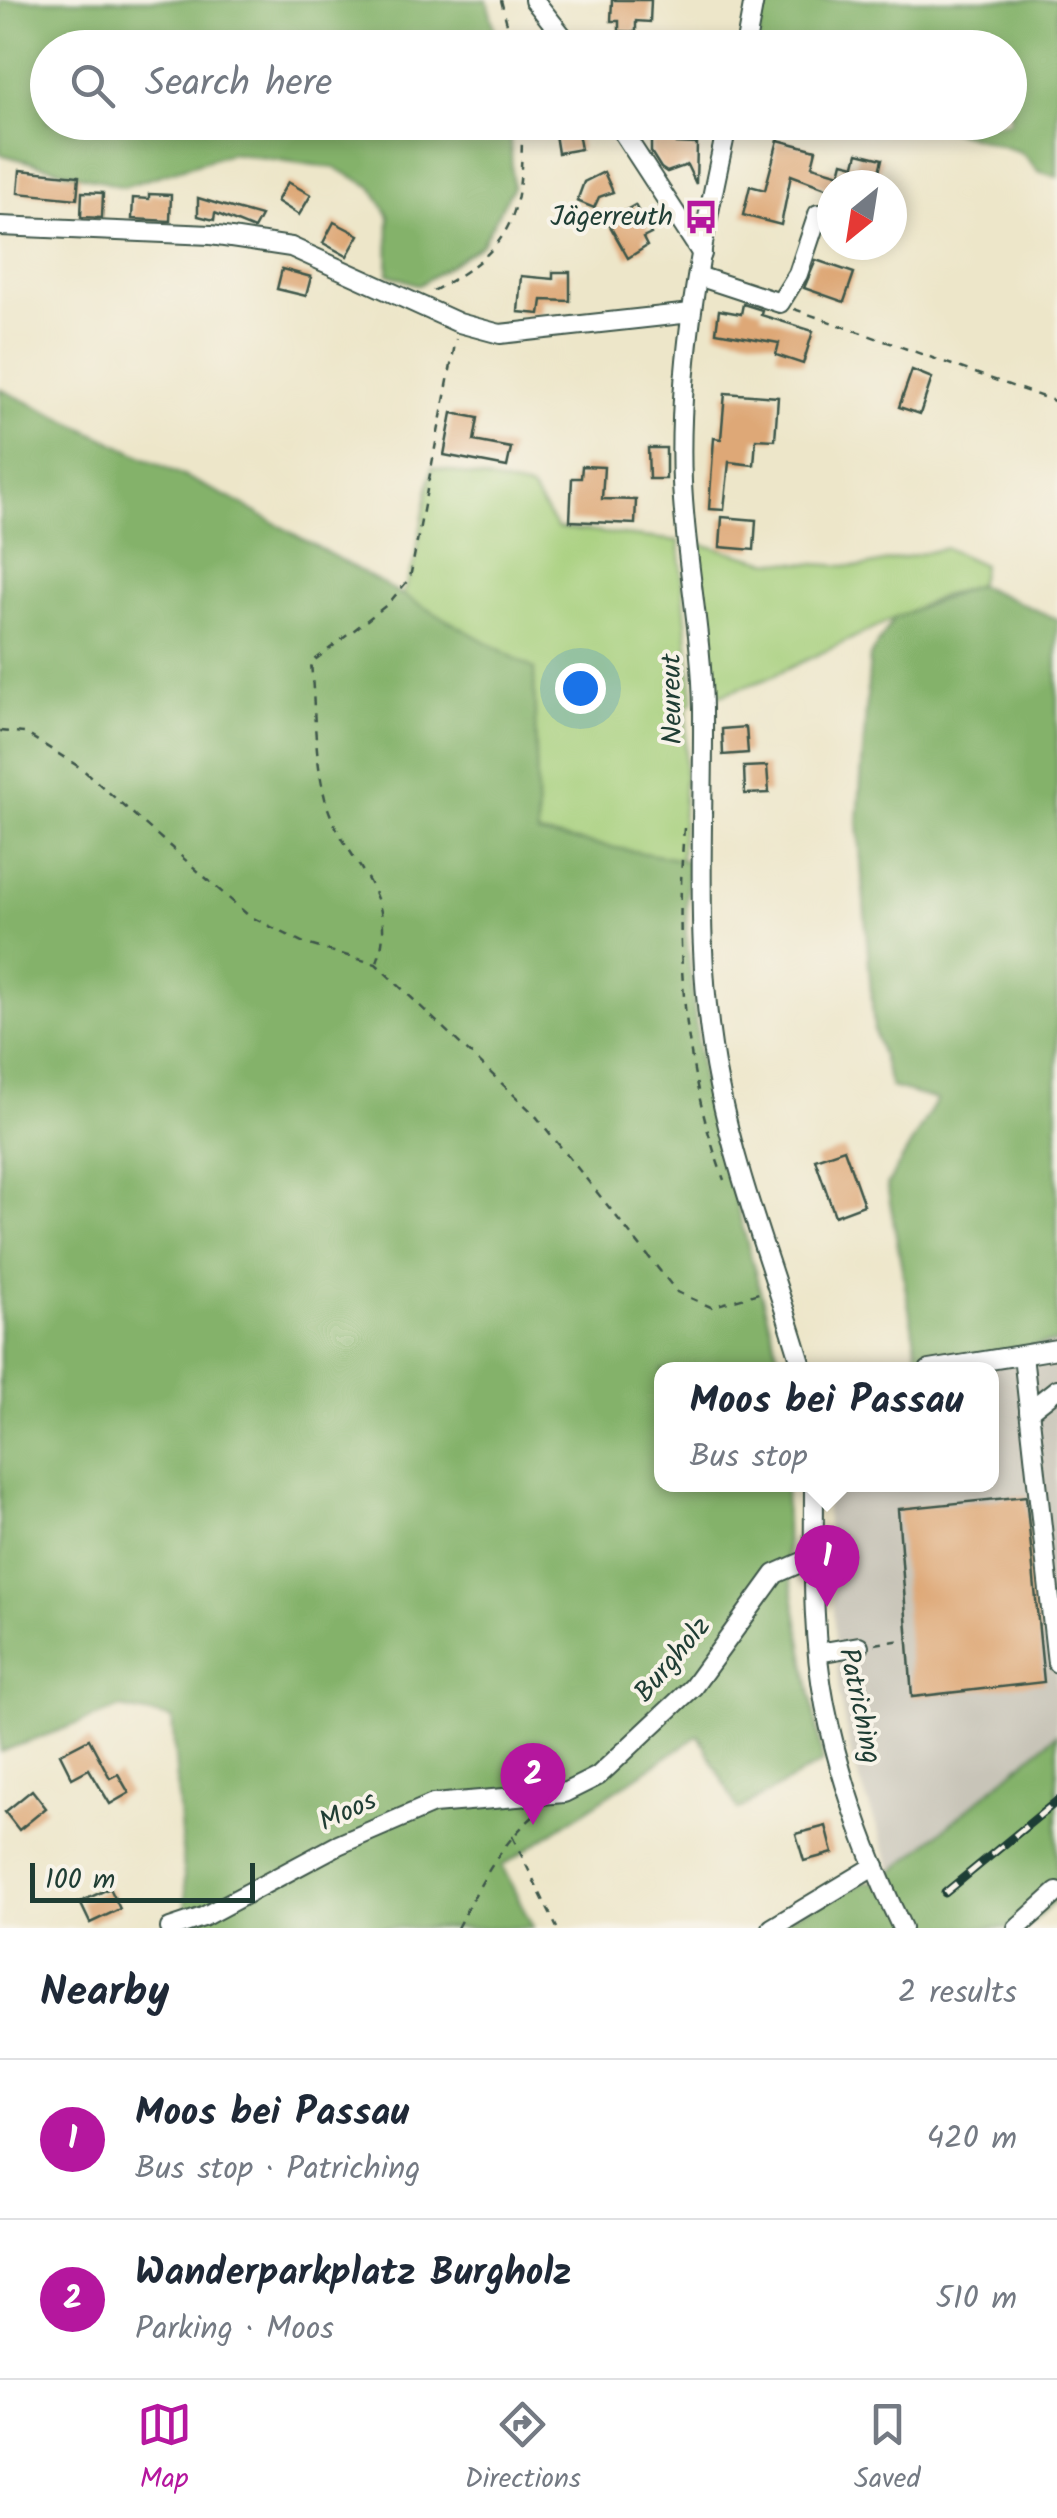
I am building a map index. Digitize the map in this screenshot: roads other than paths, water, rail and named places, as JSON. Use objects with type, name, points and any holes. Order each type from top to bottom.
[{"type":"street","points":[[534,0],[558,30]]},
{"type":"street","points":[[748,30],[754,0]]},
{"type":"street","points":[[628,140],[702,254]]},
{"type":"street","name":"Neureut","points":[[724,140],[691,312],[683,392],[682,484],[702,664],[700,937],[718,1084],[733,1148],[780,1286],[800,1362]]},
{"type":"street","points":[[698,276],[780,303],[798,274],[817,217]]},
{"type":"street","points":[[0,226],[211,235],[291,247],[460,323],[516,335],[633,316],[691,312]]},
{"type":"street","points":[[979,1362],[1057,1349]]},
{"type":"street","points":[[1023,1355],[1057,1662]]},
{"type":"street","points":[[1029,1411],[1057,1389]]},
{"type":"street","name":"Patriching","points":[[814,1492],[818,1653],[825,1706],[876,1866],[902,1928]]},
{"type":"street","points":[[1044,1531],[1057,1516]]},
{"type":"street","name":"Burgholz","points":[[564,1793],[598,1776],[693,1688],[775,1574],[816,1556]]},
{"type":"street","points":[[818,1653],[859,1646]]},
{"type":"street","name":"Moos","points":[[170,1928],[237,1901],[338,1845],[433,1804],[564,1793]]},
{"type":"street","points":[[772,1928],[876,1866]]},
{"type":"street","points":[[1017,1928],[1057,1892]]},
{"type":"railway","points":[[945,1893],[1057,1801]]},
{"type":"place","name":"Jägerreuth","points":[[701,217]]},
{"type":"place","name":"Moos bei Passau","points":[[827,1607]]},
{"type":"place","name":"Wanderparkplatz Burgholz","points":[[533,1825]]}]
